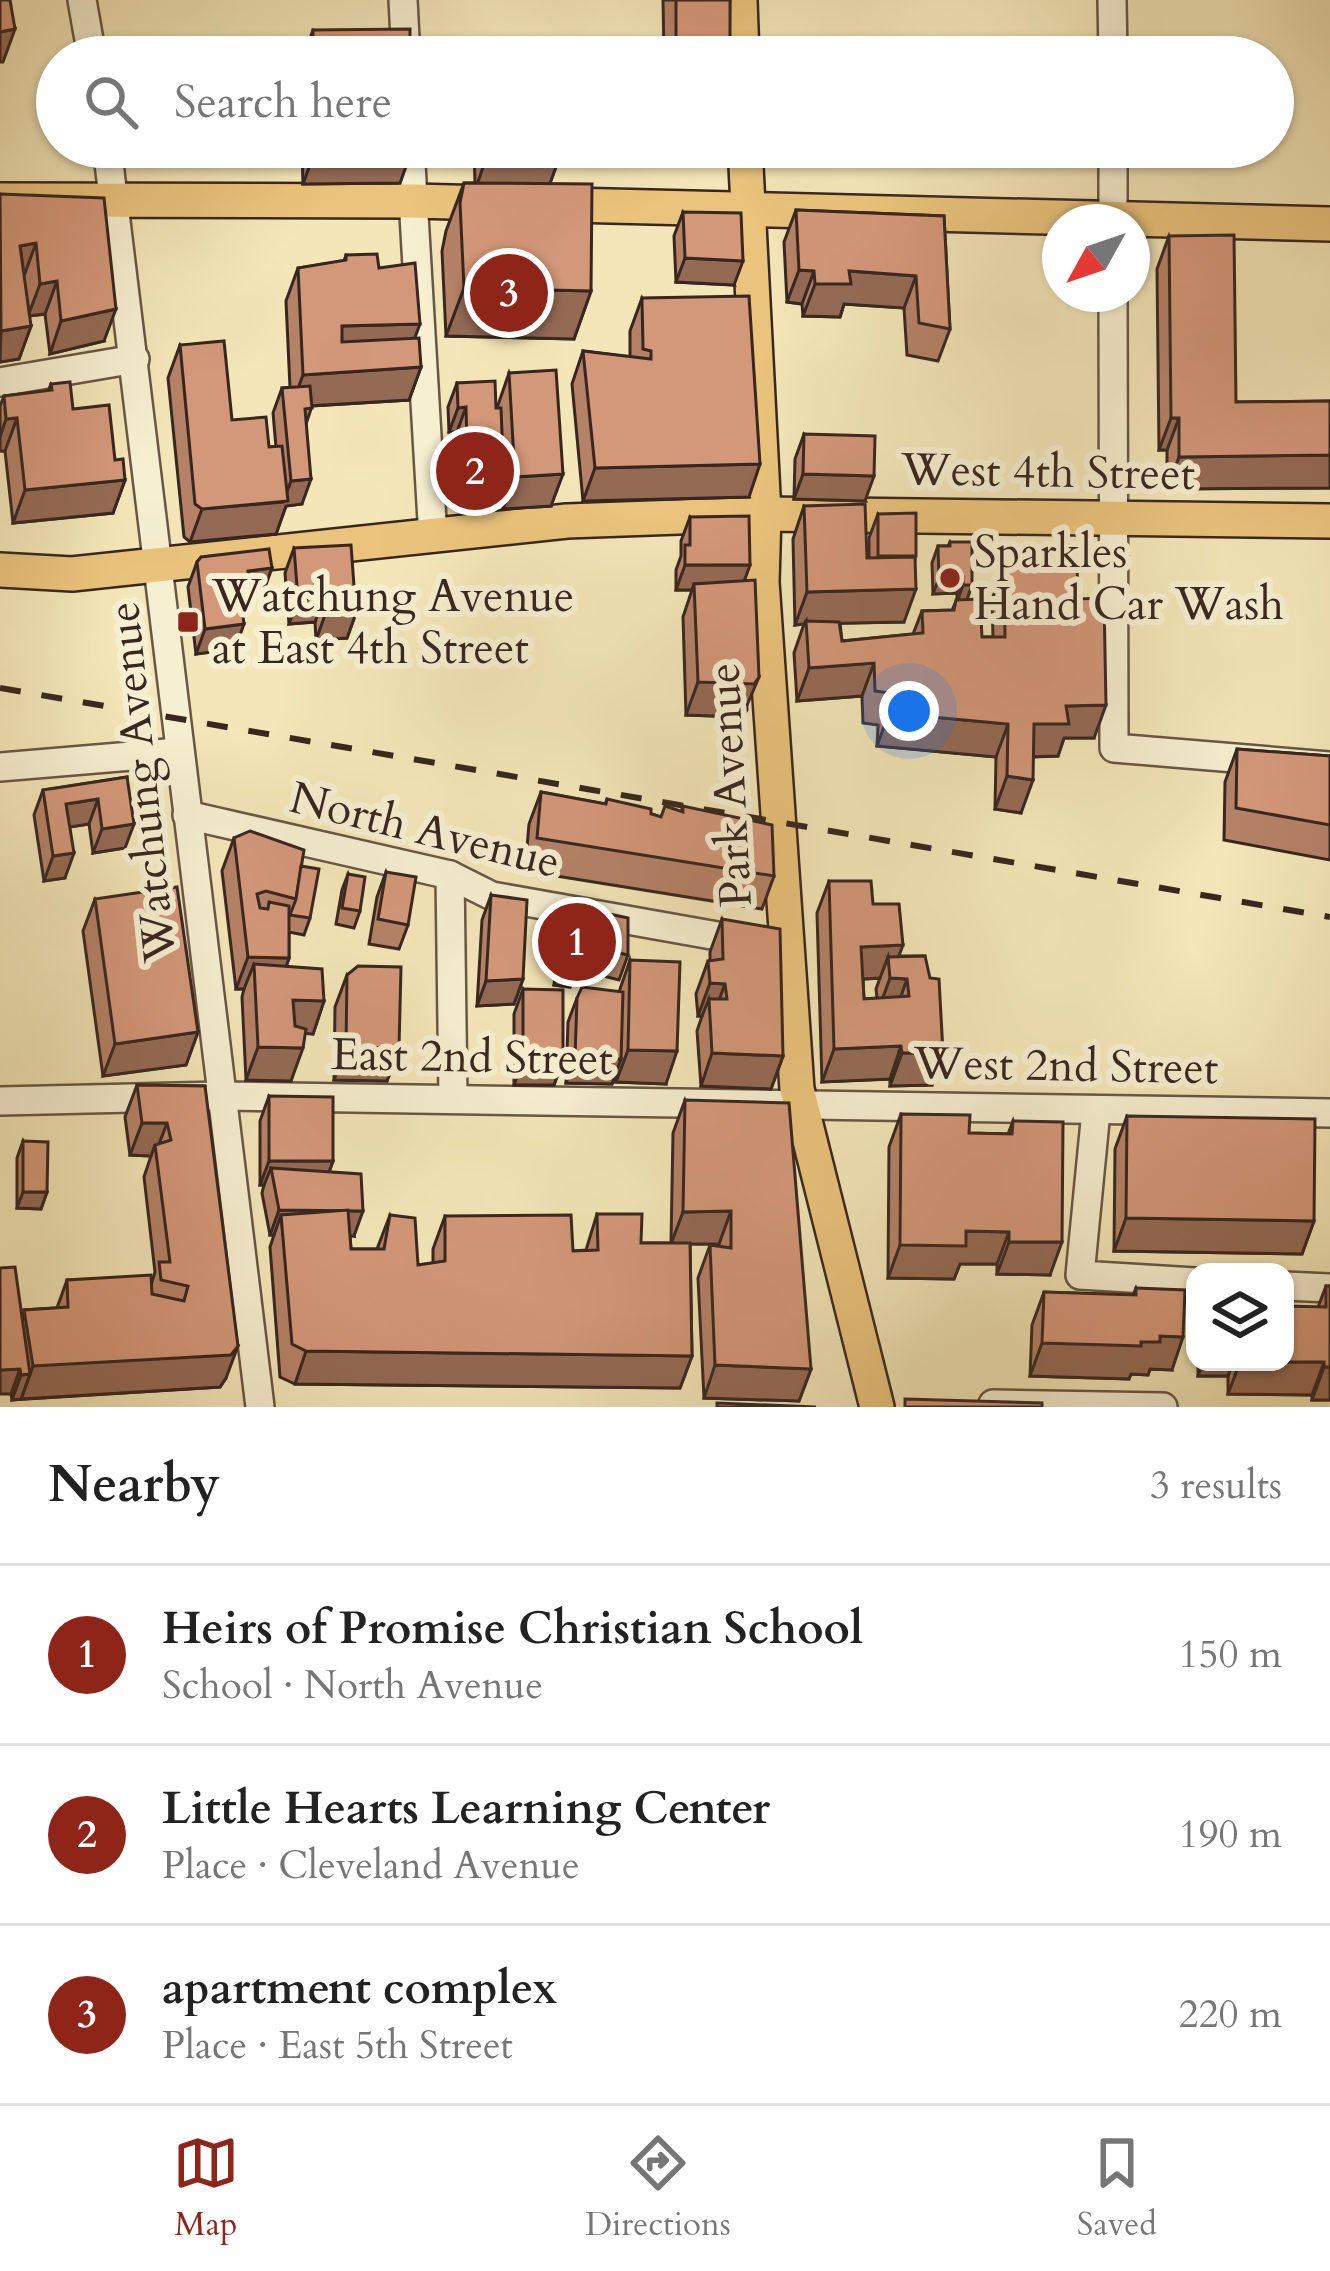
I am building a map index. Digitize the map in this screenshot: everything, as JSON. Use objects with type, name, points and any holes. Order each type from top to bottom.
[{"type":"main road","points":[[740,0],[741,36]]},
{"type":"main road","name":"Park Avenue","points":[[747,168],[764,514],[762,582],[784,948],[800,1103],[877,1407]]},
{"type":"main road","points":[[0,200],[412,201],[1042,218]]},
{"type":"main road","points":[[1150,221],[1330,224]]},
{"type":"main road","name":"West 4th Street","points":[[0,569],[71,574],[567,521],[764,514],[1330,520]]},
{"type":"street","points":[[82,0],[88,36]]},
{"type":"street","points":[[403,0],[405,36]]},
{"type":"street","points":[[1112,0],[1113,36]]},
{"type":"street","name":"Watchung Avenue","points":[[110,168],[260,1407]]},
{"type":"street","points":[[411,168],[433,538]]},
{"type":"street","points":[[1113,168],[1113,204]]},
{"type":"street","points":[[1113,312],[1114,748],[1330,766]]},
{"type":"street","points":[[0,382],[135,358]]},
{"type":"street","points":[[0,767],[179,752]]},
{"type":"street","name":"North Avenue","points":[[187,815],[450,875],[492,896],[784,948]]},
{"type":"street","points":[[450,875],[453,1100]]},
{"type":"street","name":"East 2nd Street","points":[[0,1101],[221,1096],[800,1103]]},
{"type":"street","name":"West 2nd Street","points":[[800,1103],[1330,1113]]},
{"type":"street","points":[[1096,1111],[1080,1275],[1186,1281]]},
{"type":"street","points":[[1294,1286],[1330,1288]]},
{"type":"street","points":[[961,1405],[1054,1402],[1162,1407]]},
{"type":"building","points":[[0,0],[10,0],[15,29],[0,32]]},
{"type":"building","points":[[676,0],[730,0],[730,36],[676,36]]},
{"type":"building","points":[[410,29],[410,36],[313,36],[313,30]]},
{"type":"building","points":[[464,183],[592,184],[591,291],[464,288],[460,203]]},
{"type":"building","points":[[0,194],[104,198],[116,309],[61,321],[57,281],[40,284],[36,243],[20,246],[31,326],[1,331]]},
{"type":"building","points":[[796,210],[944,216],[950,329],[919,323],[916,276],[849,271],[851,284],[815,284],[814,271],[799,270]]},
{"type":"building","points":[[683,212],[741,213],[743,261],[685,258]]},
{"type":"building","points":[[1234,235],[1236,402],[1330,401],[1330,455],[1179,457],[1179,418],[1171,418],[1169,236]]},
{"type":"building","points":[[377,254],[379,268],[415,263],[420,324],[342,326],[342,342],[419,338],[421,367],[303,375],[298,268],[346,260],[346,255]]},
{"type":"building","points":[[749,296],[760,464],[595,468],[583,351],[651,359],[651,351],[643,349],[642,298]]},
{"type":"building","points":[[224,341],[232,420],[266,417],[269,447],[282,446],[288,501],[202,509],[195,504],[180,345]]},
{"type":"building","points":[[556,370],[563,474],[515,477],[509,373]]},
{"type":"building","points":[[495,381],[496,408],[501,408],[504,483],[468,485],[466,407],[458,408],[457,383]]},
{"type":"building","points":[[70,382],[73,409],[109,405],[115,460],[123,459],[125,480],[25,490],[17,418],[6,419],[4,396],[52,390],[51,384]]},
{"type":"building","points":[[310,386],[312,408],[305,409],[311,479],[291,481],[282,388]]},
{"type":"building","points":[[804,434],[875,436],[874,476],[803,474]]},
{"type":"building","points":[[865,504],[867,558],[915,557],[916,589],[807,592],[804,506]]},
{"type":"building","points":[[916,513],[916,556],[878,556],[878,514]]},
{"type":"building","points":[[749,516],[750,565],[685,565],[690,517]]},
{"type":"building","points":[[950,542],[972,542],[972,585],[963,585],[963,577],[939,578],[938,546],[950,546]]},
{"type":"building","points":[[351,545],[356,613],[325,615],[324,598],[298,599],[294,548]]},
{"type":"building","points":[[269,549],[272,568],[248,571],[249,582],[239,583],[244,624],[205,629],[197,562],[201,557]]},
{"type":"building","points":[[1077,565],[1078,599],[1104,598],[1106,705],[1066,706],[1069,724],[1034,724],[1033,780],[1007,776],[1008,724],[889,713],[890,693],[875,691],[874,663],[809,668],[806,621],[839,622],[842,641],[923,633],[922,611],[954,610],[956,600],[980,599],[982,637],[1005,637],[1004,567]]},
{"type":"building","points":[[755,580],[759,677],[754,684],[698,682],[694,584]]},
{"type":"building","points":[[1237,749],[1330,756],[1330,825],[1236,808]]},
{"type":"building","points":[[127,777],[134,824],[102,829],[98,799],[66,804],[74,853],[53,856],[43,790]]},
{"type":"building","points":[[541,792],[606,804],[607,799],[651,809],[651,814],[661,817],[665,806],[683,812],[683,806],[772,825],[774,876],[537,838]]},
{"type":"building","points":[[250,831],[304,850],[296,899],[266,891],[257,894],[260,908],[268,909],[269,902],[289,906],[289,958],[248,957],[234,838]]},
{"type":"building","points":[[301,866],[319,869],[310,918],[290,915]]},
{"type":"building","points":[[386,872],[416,877],[408,925],[378,919]]},
{"type":"building","points":[[348,874],[365,877],[360,911],[342,908]]},
{"type":"building","points":[[829,881],[871,881],[873,904],[899,904],[903,945],[861,947],[864,999],[909,996],[907,979],[890,978],[888,957],[925,956],[930,978],[939,979],[943,1053],[902,1053],[901,1046],[834,1049]]},
{"type":"building","points":[[177,887],[198,1032],[115,1044],[95,899]]},
{"type":"building","points":[[491,895],[527,900],[523,979],[486,981]]},
{"type":"building","points":[[568,905],[628,918],[628,955],[580,944],[579,962],[563,960]]},
{"type":"building","points":[[722,919],[780,929],[783,1056],[712,1053],[709,999],[727,999],[725,984],[710,983],[708,961],[723,959]]},
{"type":"building","points":[[630,960],[680,962],[677,1051],[628,1050]]},
{"type":"building","points":[[254,964],[322,969],[324,1001],[293,1000],[295,1026],[306,1029],[303,1048],[258,1047]]},
{"type":"building","points":[[358,966],[401,967],[399,1048],[346,1047],[347,975]]},
{"type":"building","points":[[582,987],[623,992],[621,1059],[575,1058],[577,998]]},
{"type":"building","points":[[523,989],[563,990],[563,1060],[523,1060]]},
{"type":"building","points":[[137,1085],[205,1086],[238,1346],[231,1355],[33,1366],[24,1310],[68,1307],[67,1280],[151,1275],[152,1294],[184,1301],[188,1286],[161,1280],[159,1262],[170,1262],[155,1145],[171,1140],[167,1123],[142,1123]]},
{"type":"building","points":[[269,1096],[333,1097],[333,1161],[269,1161]]},
{"type":"building","points":[[685,1100],[789,1103],[811,1369],[715,1365],[710,1245],[731,1248],[731,1211],[683,1212]]},
{"type":"building","points":[[901,1114],[970,1115],[969,1133],[1012,1134],[1013,1121],[1063,1122],[1062,1242],[1009,1242],[1009,1232],[966,1231],[966,1246],[900,1245]]},
{"type":"building","points":[[1127,1116],[1315,1119],[1314,1221],[1126,1218]]},
{"type":"building","points":[[23,1141],[48,1142],[47,1192],[23,1192]]},
{"type":"building","points":[[271,1168],[361,1174],[363,1211],[279,1210]]},
{"type":"building","points":[[348,1210],[351,1249],[384,1249],[390,1215],[415,1218],[418,1265],[445,1261],[445,1216],[571,1215],[573,1251],[598,1250],[597,1214],[642,1214],[641,1243],[690,1243],[692,1356],[306,1351],[292,1344],[281,1215]]},
{"type":"building","points":[[15,1267],[30,1374],[21,1375],[20,1369],[0,1370],[0,1268]]},
{"type":"building","points":[[1326,1286],[1330,1286],[1330,1367],[1324,1367],[1324,1362],[1294,1362],[1294,1306],[1326,1307]]},
{"type":"building","points":[[1136,1288],[1185,1290],[1183,1337],[1160,1336],[1160,1342],[1141,1342],[1141,1346],[1042,1343],[1044,1292],[1136,1295]]},
{"type":"building","points":[[905,1399],[1042,1403],[1042,1407],[905,1407]]},
{"type":"building","points":[[717,1403],[816,1407],[717,1407]]},
{"type":"railway","points":[[0,688],[1330,917]]},
{"type":"place","name":"apartment complex","points":[[509,293]]},
{"type":"place","name":"Little Hearts Learning Center","points":[[475,471]]},
{"type":"place","name":"Sparkles Hand Car Wash","points":[[950,578]]},
{"type":"place","name":"Watchung Avenue at East 4th Street","points":[[188,622]]},
{"type":"place","name":"Heirs of Promise Christian School","points":[[577,942]]}]
